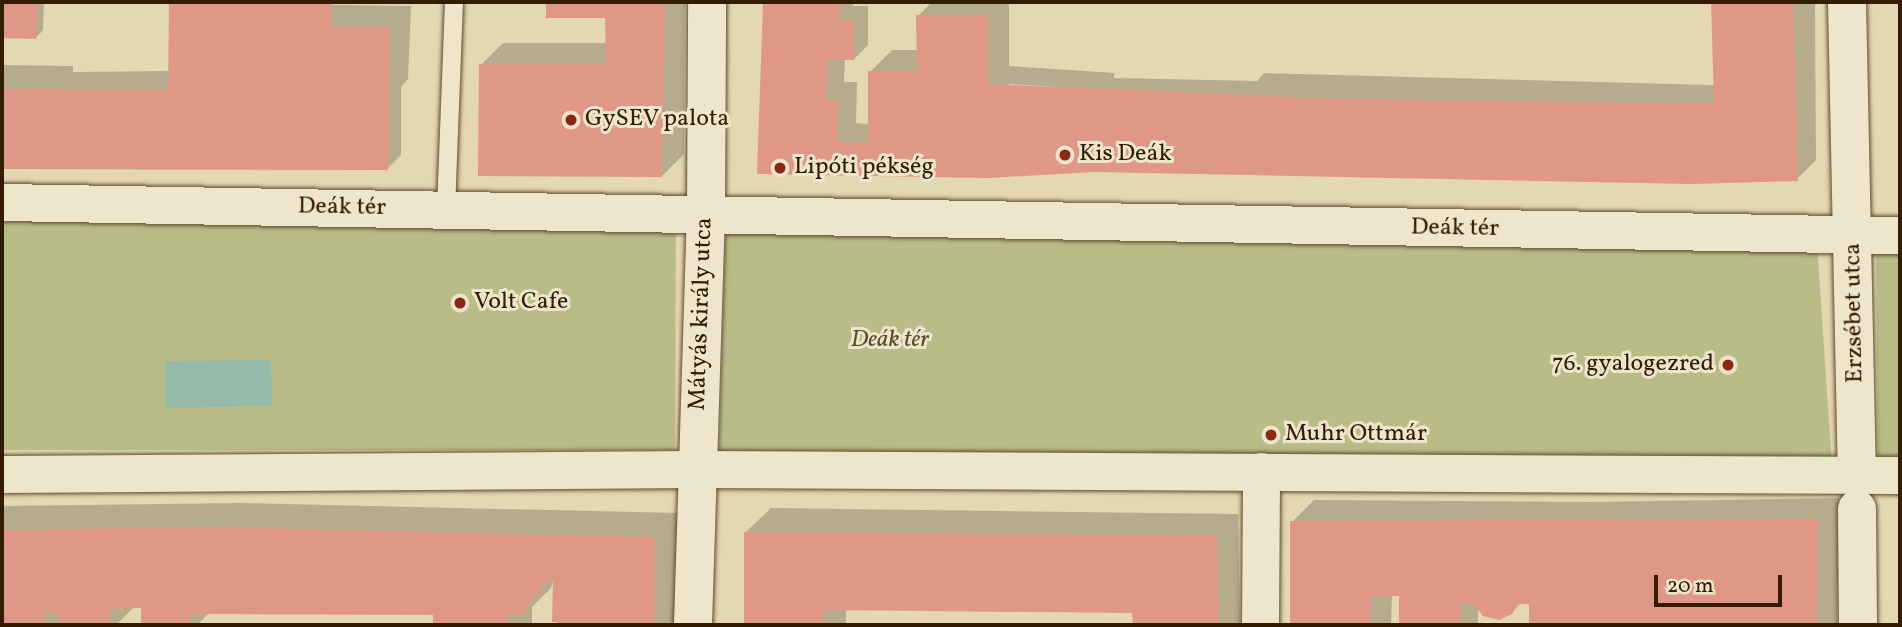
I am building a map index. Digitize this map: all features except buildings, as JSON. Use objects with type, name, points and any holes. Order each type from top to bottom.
[{"type":"street","name":"Mátyás király utca","points":[[693,625],[706,216],[707,2]]},
{"type":"street","name":"Erzsébet utca","points":[[1847,2],[1858,625]]},
{"type":"street","name":"Deák tér","points":[[2,202],[1900,235]]},
{"type":"street","points":[[2,474],[697,469],[1261,471],[1857,491],[1900,475]]},
{"type":"street","points":[[1260,625],[1261,471]]},
{"type":"lane","points":[[446,210],[454,2]]},
{"type":"green space","points":[[2,211],[676,224],[675,450],[2,450]]},
{"type":"green space","name":"Deák tér","points":[[725,233],[1817,243],[1832,466],[719,451]]},
{"type":"green space","points":[[1900,249],[1900,458],[1878,458],[1876,250]]},
{"type":"shaded area","points":[[271,360],[272,406],[166,408],[165,361]]},
{"type":"place","name":"GySEV palota","points":[[571,120]]},
{"type":"place","name":"Kis Deák","points":[[1065,155]]},
{"type":"place","name":"Lipóti pékség","points":[[780,168]]},
{"type":"place","name":"Volt Cafe","points":[[460,303]]},
{"type":"place","name":"76. gyalogezred","points":[[1728,365]]},
{"type":"place","name":"Muhr Ottmár","points":[[1271,435]]}]
